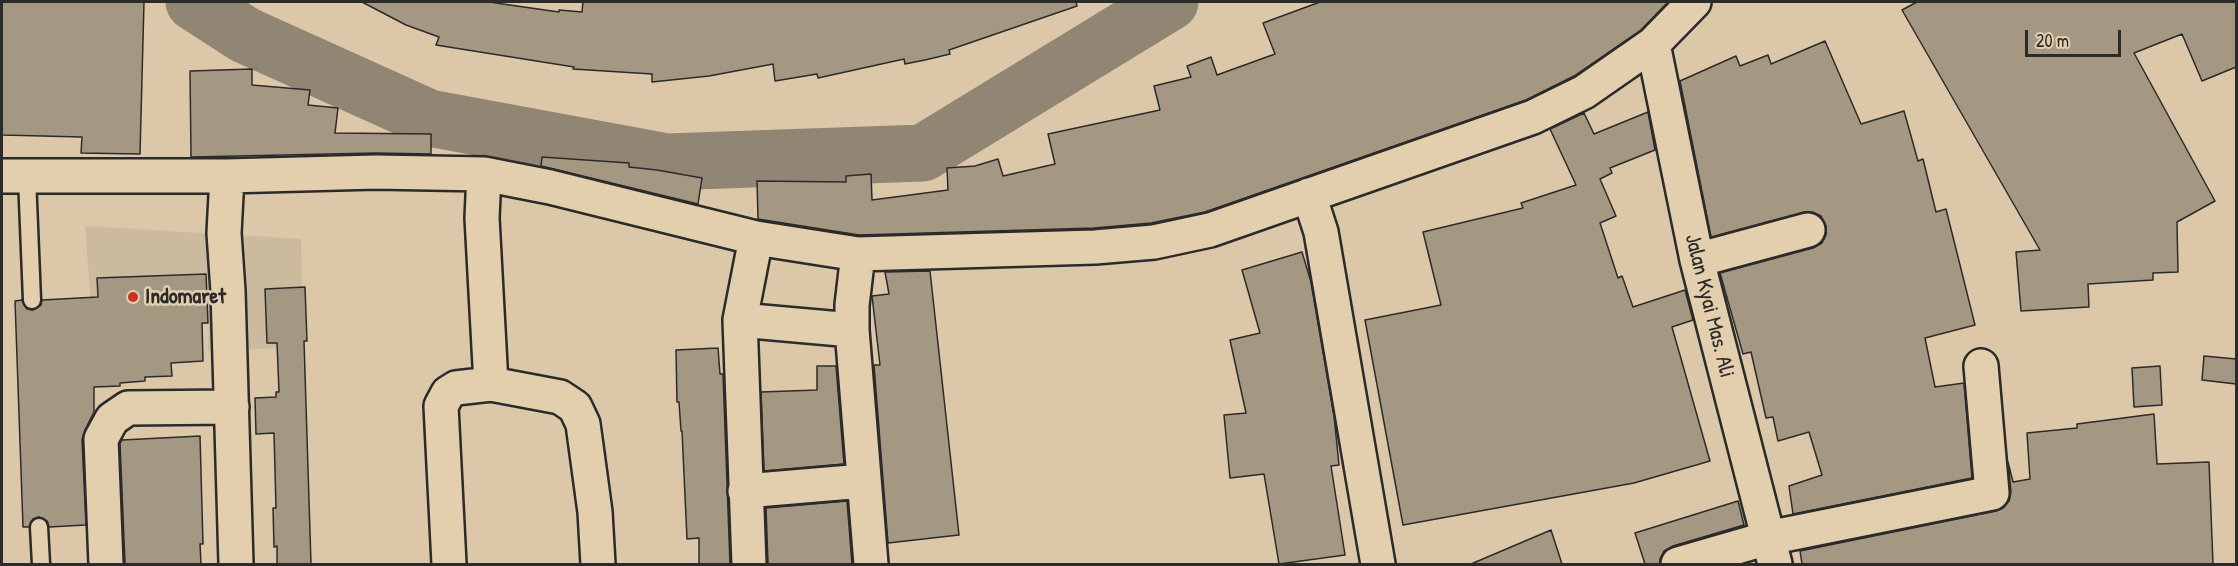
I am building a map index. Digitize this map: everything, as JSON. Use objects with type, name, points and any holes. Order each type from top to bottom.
[{"type":"street","points":[[14,177],[226,182],[376,172],[483,194],[550,187],[747,280],[854,293],[1095,247],[1154,242],[1210,230],[1315,214],[1584,92],[1653,44],[1694,2]]},
{"type":"street","name":"Jalan Kyai Mas. Ali","points":[[1653,44],[1696,260],[1772,551]]},
{"type":"street","points":[[226,182],[224,233],[236,564]]},
{"type":"street","points":[[483,194],[491,384]]},
{"type":"street","points":[[1315,214],[1378,564]]},
{"type":"street","points":[[1696,260],[1808,230]]},
{"type":"street","points":[[747,280],[854,293]]},
{"type":"street","points":[[747,280],[745,491],[749,564]]},
{"type":"street","points":[[854,293],[871,564]]},
{"type":"street","points":[[1678,564],[1772,551],[1992,492],[1981,366]]},
{"type":"street","points":[[449,564],[441,406],[448,393],[456,387],[491,384],[560,397],[575,407],[583,424],[595,512],[598,564]]},
{"type":"street","points":[[105,564],[101,439],[111,419],[128,408],[232,407]]},
{"type":"street","points":[[745,491],[864,481]]},
{"type":"lane","points":[[14,177],[32,300]]},
{"type":"lane","points":[[39,527],[41,564]]},
{"type":"shaded area","points":[[85,226],[301,239],[303,347],[208,351],[209,324],[92,319]]},
{"type":"building","points":[[2,2],[144,2],[140,154],[81,153],[82,137],[2,135]]},
{"type":"building","points":[[362,2],[489,2],[559,12],[559,10],[582,12],[583,2],[1076,2],[1077,6],[949,50],[950,54],[905,64],[904,59],[818,78],[817,74],[775,81],[773,64],[709,76],[652,82],[652,74],[573,69],[574,67],[436,45],[439,37],[406,25]]},
{"type":"building","points":[[1320,2],[1668,2],[1641,30],[1574,76],[1526,100],[1205,212],[1151,223],[1094,228],[859,235],[758,219],[757,181],[846,182],[846,176],[871,174],[872,200],[948,190],[947,168],[975,166],[998,159],[1003,176],[1055,164],[1048,134],[1160,110],[1154,86],[1191,77],[1187,66],[1211,57],[1217,75],[1275,54],[1263,23]]},
{"type":"building","points":[[1917,2],[2236,2],[2236,67],[2202,81],[2182,34],[2134,53],[2215,201],[2177,222],[2178,272],[2153,273],[2153,280],[2088,284],[2089,307],[2021,311],[2016,252],[2040,250],[1902,10]]},
{"type":"building","points":[[1825,41],[1861,124],[1904,111],[1918,161],[1923,159],[1936,212],[1946,209],[1975,325],[1925,338],[1935,387],[1964,383],[1972,478],[1793,514],[1789,486],[1822,475],[1809,432],[1778,441],[1773,417],[1766,418],[1751,352],[1743,354],[1720,273],[1813,248],[1822,243],[1826,235],[1826,226],[1821,216],[1812,212],[1804,212],[1711,237],[1680,81],[1736,56],[1740,66],[1768,55],[1771,64]]},
{"type":"building","points":[[252,69],[252,85],[310,90],[308,105],[338,108],[335,133],[431,134],[431,154],[191,157],[190,71]]},
{"type":"building","points":[[1648,112],[1655,150],[1610,168],[1612,173],[1600,179],[1616,216],[1600,223],[1618,278],[1622,276],[1633,307],[1685,290],[1693,320],[1672,327],[1710,461],[1634,483],[1403,525],[1365,320],[1441,305],[1423,232],[1523,208],[1521,203],[1576,185],[1550,129],[1584,113],[1594,134]]},
{"type":"building","points":[[542,157],[629,163],[629,167],[702,178],[698,204],[541,166]]},
{"type":"building","points":[[1302,252],[1311,282],[1334,416],[1339,465],[1331,466],[1345,555],[1279,564],[1264,474],[1230,478],[1224,415],[1246,413],[1230,340],[1260,333],[1242,270]]},
{"type":"building","points":[[930,271],[959,535],[888,543],[874,365],[880,365],[872,296],[889,294],[885,272]]},
{"type":"building","points":[[206,274],[208,323],[202,323],[203,361],[171,363],[172,376],[145,377],[145,381],[120,383],[120,386],[94,387],[94,412],[82,440],[86,525],[49,527],[47,521],[39,517],[33,519],[29,527],[23,527],[15,301],[22,300],[27,309],[33,310],[41,305],[42,300],[98,297],[97,278]]},
{"type":"building","points":[[305,287],[307,341],[304,341],[311,564],[277,564],[273,508],[276,508],[274,433],[256,434],[255,398],[276,397],[276,392],[279,392],[277,343],[267,343],[265,289]]},
{"type":"building","points":[[718,348],[720,374],[723,374],[730,564],[699,564],[699,538],[687,539],[682,431],[679,402],[677,402],[676,350]]},
{"type":"building","points":[[2204,356],[2236,359],[2236,384],[2202,380]]},
{"type":"building","points":[[817,366],[836,366],[844,464],[764,471],[761,392],[817,390]]},
{"type":"building","points":[[2160,366],[2162,405],[2134,407],[2132,368]]},
{"type":"building","points":[[2154,414],[2157,464],[2209,462],[2213,564],[1802,564],[1800,551],[2003,508],[2009,501],[2011,492],[2008,462],[2013,482],[2030,479],[2027,433],[2077,428],[2077,424]]},
{"type":"building","points":[[200,436],[203,544],[200,544],[201,564],[125,564],[120,443],[122,440]]},
{"type":"building","points":[[847,501],[852,564],[768,564],[766,508]]},
{"type":"building","points":[[1738,501],[1744,525],[1673,546],[1664,551],[1660,564],[1645,564],[1635,533]]},
{"type":"building","points":[[1551,530],[1562,564],[1471,564]]},
{"type":"waterway","points":[[194,2],[245,35],[429,118],[667,162],[923,153],[1170,2]]},
{"type":"place","name":"Indomaret","points":[[133,297]]}]
